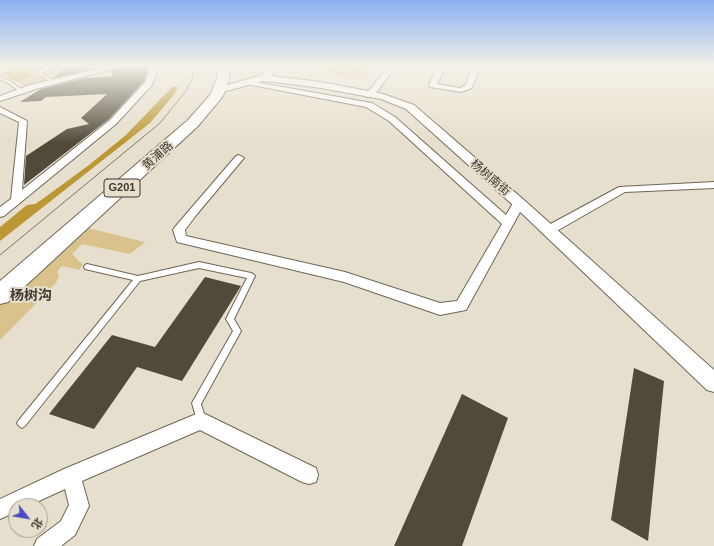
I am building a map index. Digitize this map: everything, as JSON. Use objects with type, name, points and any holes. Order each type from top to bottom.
[{"type":"highway","name":"黄浦路","points":[[0,277],[176,127],[203,91]]},
{"type":"highway","name":"黄浦路","points":[[0,295],[176,140],[201,116],[218,91]]},
{"type":"street","points":[[0,99],[17,91]]},
{"type":"street","points":[[0,213],[114,122],[142,91]]},
{"type":"street","points":[[309,91],[369,105],[398,123],[508,223]]},
{"type":"street","name":"杨树南街","points":[[356,91],[396,101],[410,107],[520,203],[714,383]]},
{"type":"street","points":[[0,110],[23,121],[16,199]]},
{"type":"street","points":[[239,158],[193,211],[179,230],[181,240],[345,277],[440,309],[461,306],[520,203]]},
{"type":"street","points":[[549,230],[623,189],[714,185]]},
{"type":"street","points":[[0,509],[71,476],[201,421],[309,475]]},
{"type":"street","points":[[44,546],[68,528],[79,506],[71,476]]},
{"type":"lane","points":[[87,267],[138,280],[199,265],[251,276],[230,319],[237,331],[196,403],[201,421]]},
{"type":"lane","points":[[22,423],[138,280]]},
{"type":"shaded area","points":[[168,91],[176,91],[150,123],[0,241],[0,227],[27,205],[35,204],[44,198],[89,165],[126,135]]},
{"type":"shaded area","points":[[84,227],[145,242],[130,254],[82,244],[72,254],[83,265],[79,270],[62,266],[57,271],[59,275],[56,283],[0,340],[0,304]]},
{"type":"building","points":[[37,91],[134,91],[109,119],[24,185],[26,156],[67,129],[89,124],[81,118],[107,94],[46,97],[41,101],[20,102]]},
{"type":"building","points":[[205,277],[241,286],[182,381],[137,367],[94,429],[49,414],[112,335],[155,347]]},
{"type":"building","points":[[634,368],[664,381],[648,541],[611,520]]},
{"type":"building","points":[[462,394],[508,418],[462,546],[394,546]]},
{"type":"tram line","points":[[0,255],[160,123],[186,91]]},
{"type":"district","name":"杨树沟","points":[[31,296]]}]
